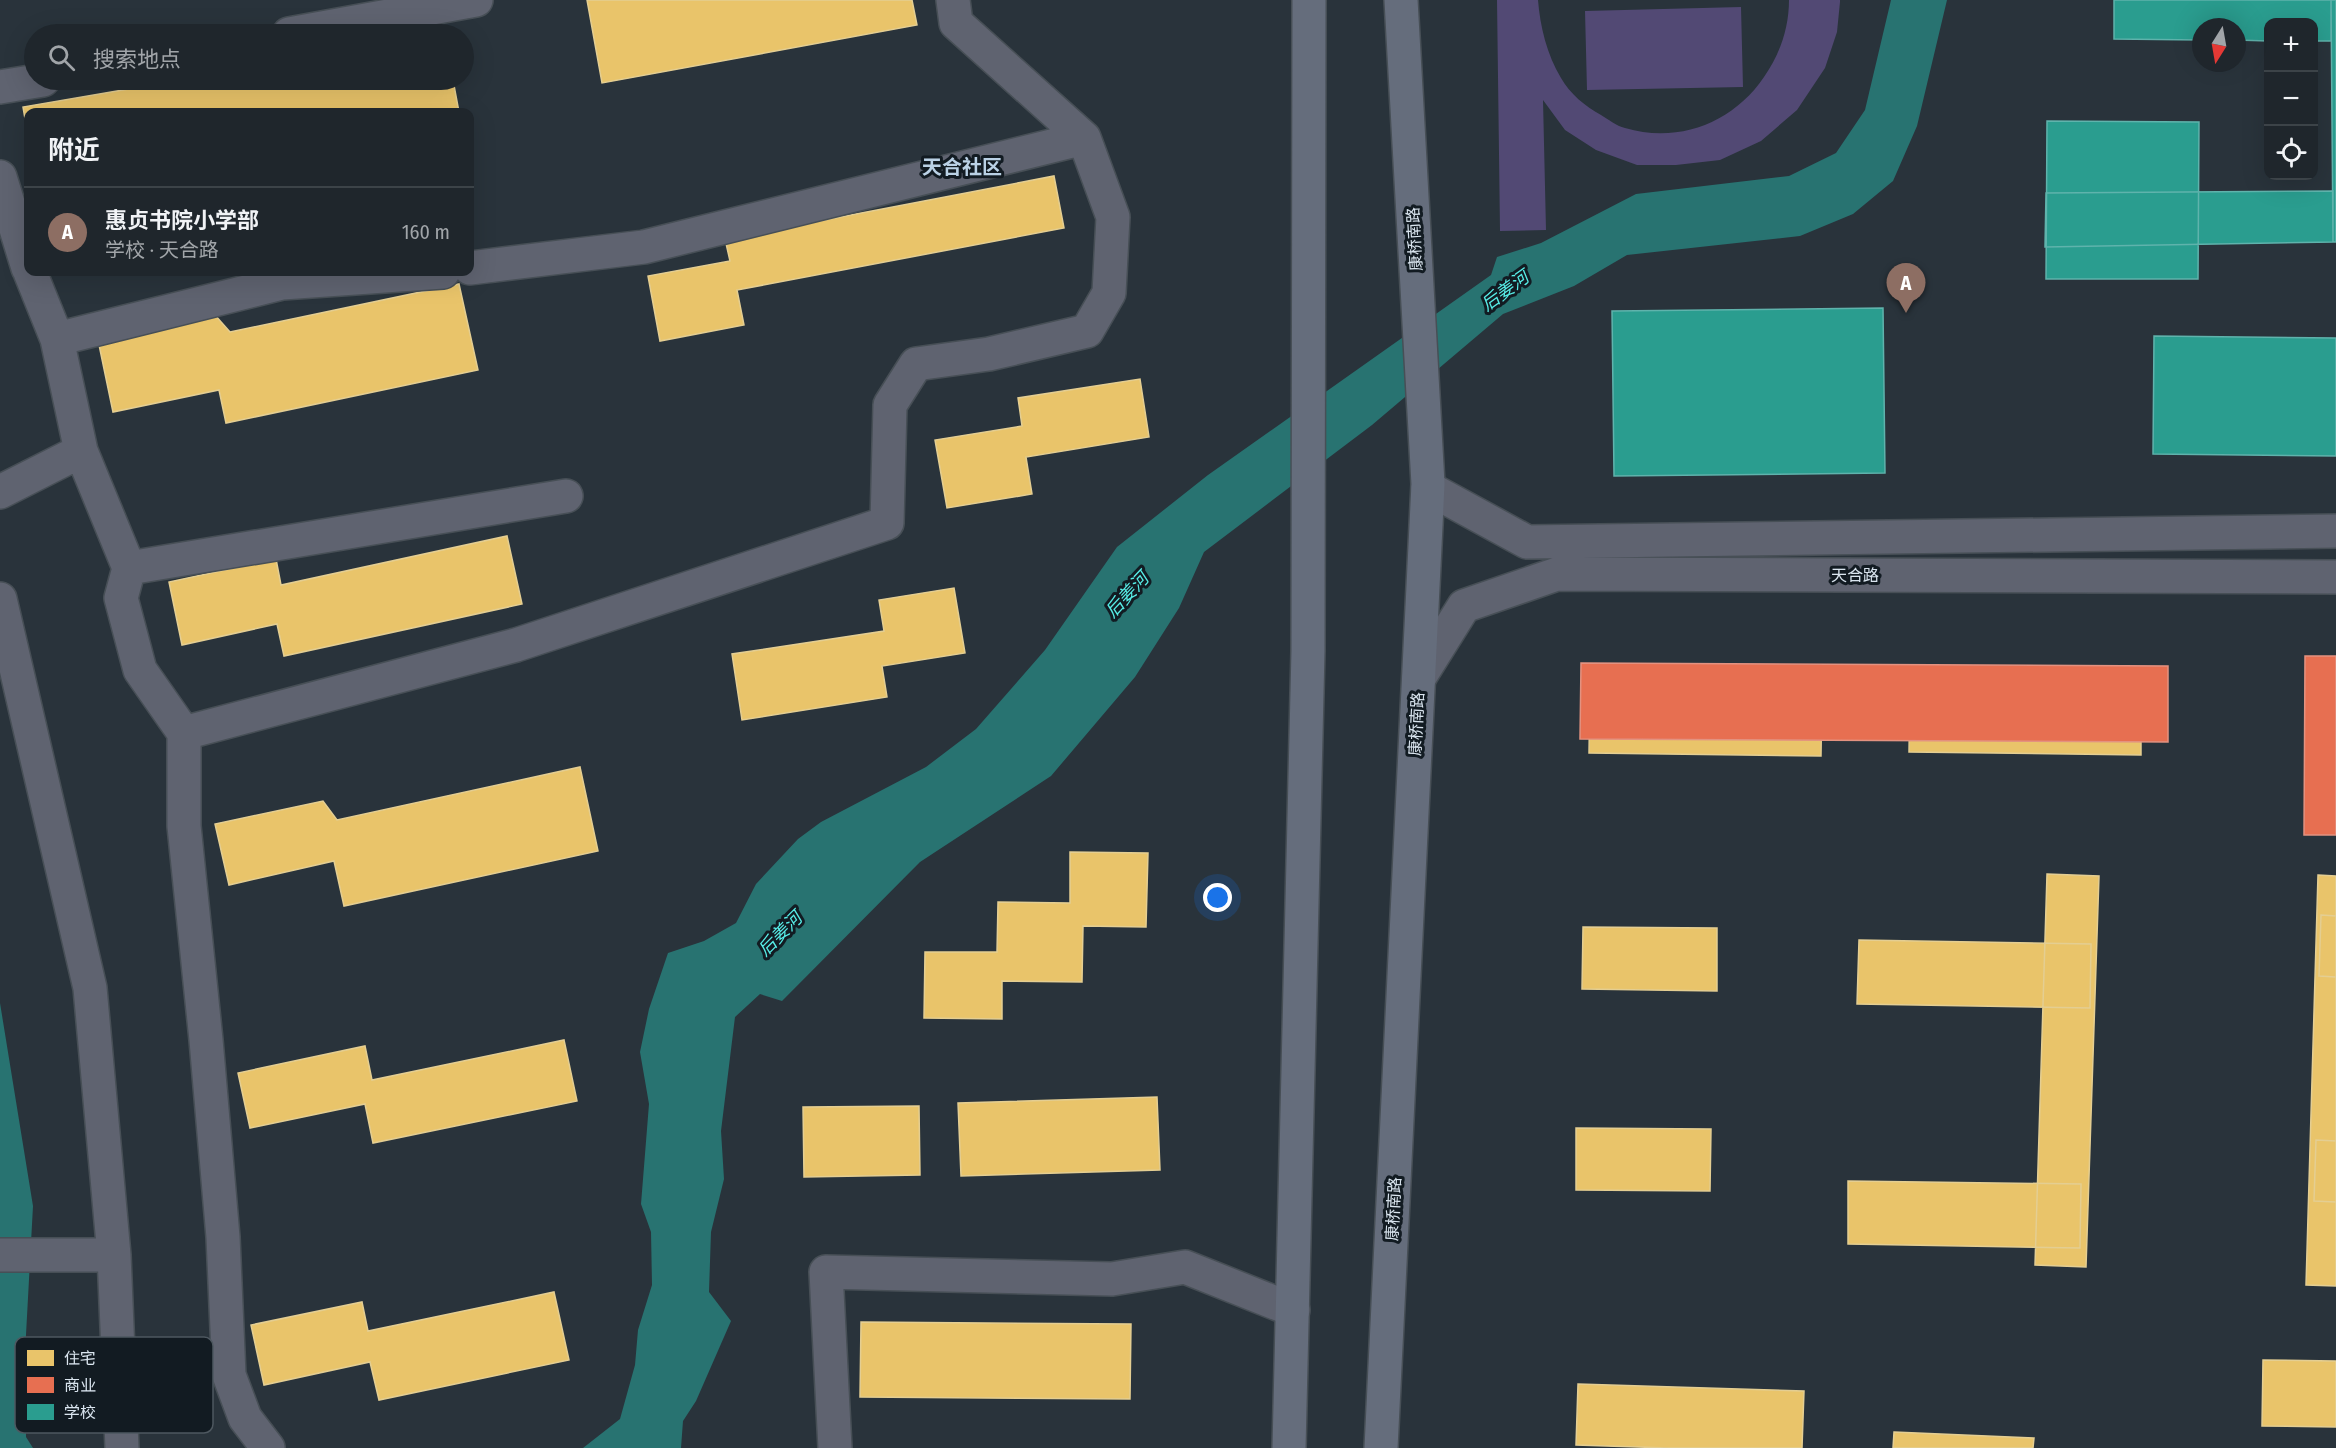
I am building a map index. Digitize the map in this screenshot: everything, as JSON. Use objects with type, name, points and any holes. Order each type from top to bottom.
[{"type":"main road","points":[[1289,1448],[1309,579],[1309,0]]},
{"type":"main road","name":"康桥南路","points":[[1381,1448],[1428,486],[1401,0]]},
{"type":"street","points":[[344,24],[476,0]]},
{"type":"street","points":[[184,733],[516,645],[887,523],[890,405],[916,364],[989,354],[1086,331],[1109,293],[1113,217],[1084,138],[956,23],[952,0]]},
{"type":"street","points":[[0,87],[24,83]]},
{"type":"street","points":[[474,268],[644,247],[1084,138]]},
{"type":"street","points":[[0,177],[24,254]]},
{"type":"street","points":[[31,276],[57,339],[81,451],[129,568],[121,598],[140,670],[184,733],[184,826],[223,1237],[229,1375],[245,1418],[268,1448]]},
{"type":"street","points":[[57,339],[282,283],[384,276]]},
{"type":"street","points":[[0,492],[81,451]]},
{"type":"street","points":[[1428,486],[1527,542],[2336,531]]},
{"type":"street","points":[[129,568],[566,496]]},
{"type":"street","name":"天合路","points":[[1419,678],[1464,606],[1557,574],[2336,577]]},
{"type":"street","points":[[0,599],[90,988],[114,1255],[117,1337]]},
{"type":"street","points":[[15,1255],[114,1255]]},
{"type":"street","points":[[836,1448],[826,1272],[1112,1279],[1185,1267],[1293,1310]]},
{"type":"street","points":[[121,1433],[122,1448]]},
{"type":"shaded area","points":[[1497,0],[1538,0],[1542,30],[1552,60],[1565,84],[1584,104],[1622,127],[1665,133],[1703,126],[1737,107],[1751,93],[1770,68],[1779,50],[1787,21],[1789,0],[1840,0],[1840,2],[1837,32],[1825,68],[1797,110],[1761,141],[1720,160],[1676,165],[1637,165],[1596,150],[1565,130],[1543,100],[1546,230],[1500,231]]},
{"type":"shaded area","points":[[1741,7],[1743,87],[1587,90],[1585,11]]},
{"type":"water","name":"后姜河","points":[[1891,0],[1947,0],[1917,126],[1893,181],[1853,214],[1800,236],[1627,255],[1574,286],[1503,314],[1372,425],[1204,552],[1179,608],[1135,677],[1051,776],[920,862],[782,1001],[760,994],[735,1017],[721,1131],[724,1179],[711,1232],[709,1292],[731,1321],[696,1401],[683,1421],[681,1448],[583,1448],[620,1419],[635,1365],[638,1330],[652,1285],[651,1232],[641,1204],[649,1104],[640,1052],[649,1009],[668,953],[704,941],[736,923],[756,884],[798,839],[821,822],[926,767],[976,729],[1045,650],[1117,547],[1208,475],[1491,275],[1497,257],[1541,243],[1636,194],[1789,176],[1836,153],[1865,110]]},
{"type":"water","points":[[0,1003],[33,1206],[26,1337],[15,1337],[15,1433],[26,1433],[33,1448],[0,1448]]},
{"type":"building: 住宅","points":[[587,0],[912,0],[917,25],[602,83]]},
{"type":"building: 住宅","points":[[122,90],[455,90],[458,108],[24,108],[24,113],[23,107]]},
{"type":"building: 住宅","points":[[1054,176],[1064,228],[737,290],[744,325],[660,341],[648,276],[730,261],[725,239]]},
{"type":"building: 住宅","points":[[459,284],[478,370],[226,423],[219,390],[113,412],[98,340],[215,315],[230,332]]},
{"type":"building: 住宅","points":[[1140,379],[1149,437],[1026,457],[1032,494],[947,508],[935,440],[1022,426],[1018,398]]},
{"type":"building: 住宅","points":[[507,536],[522,604],[284,656],[277,624],[182,645],[169,582],[276,559],[281,585]]},
{"type":"building: 住宅","points":[[954,588],[965,653],[882,666],[887,697],[742,720],[732,654],[884,631],[879,600]]},
{"type":"building: 住宅","points":[[1910,688],[2141,691],[2141,755],[1909,752]]},
{"type":"building: 住宅","points":[[1590,689],[1822,692],[1821,756],[1589,753]]},
{"type":"building: 住宅","points":[[2319,694],[2336,694],[2336,758],[2319,757]]},
{"type":"building: 住宅","points":[[580,767],[598,851],[344,906],[334,861],[229,885],[215,824],[323,801],[337,820]]},
{"type":"building: 住宅","points":[[1070,852],[1148,853],[1146,927],[1083,926],[1082,982],[1002,981],[1002,1019],[924,1018],[925,952],[997,952],[998,902],[1070,903]]},
{"type":"building: 住宅","points":[[2047,874],[2099,876],[2086,1267],[2035,1265]]},
{"type":"building: 住宅","points":[[2318,875],[2336,876],[2336,1286],[2306,1285]]},
{"type":"building: 住宅","points":[[2321,915],[2336,916],[2336,977],[2319,976]]},
{"type":"building: 住宅","points":[[1583,927],[1717,928],[1717,991],[1582,989]]},
{"type":"building: 住宅","points":[[1859,940],[2091,944],[2090,1008],[1857,1004]]},
{"type":"building: 住宅","points":[[564,1040],[577,1101],[373,1143],[365,1104],[250,1128],[238,1073],[365,1046],[372,1080]]},
{"type":"building: 住宅","points":[[1157,1097],[1160,1170],[961,1176],[958,1103]]},
{"type":"building: 住宅","points":[[919,1106],[920,1175],[804,1177],[803,1107]]},
{"type":"building: 住宅","points":[[1576,1128],[1711,1129],[1710,1191],[1576,1190]]},
{"type":"building: 住宅","points":[[2316,1140],[2336,1141],[2336,1202],[2314,1201]]},
{"type":"building: 住宅","points":[[1848,1181],[2081,1184],[2080,1248],[1848,1244]]},
{"type":"building: 住宅","points":[[554,1292],[569,1360],[379,1400],[370,1362],[264,1385],[251,1325],[362,1302],[368,1331]]},
{"type":"building: 住宅","points":[[861,1322],[1131,1324],[1130,1399],[860,1397]]},
{"type":"building: 住宅","points":[[2263,1360],[2336,1361],[2336,1427],[2262,1426]]},
{"type":"building: 住宅","points":[[1578,1384],[1804,1391],[1802,1448],[1576,1445]]},
{"type":"building: 住宅","points":[[1894,1432],[2034,1438],[2033,1448],[1893,1448]]},
{"type":"building: 商业","points":[[2305,656],[2336,656],[2336,835],[2304,835]]},
{"type":"building: 商业","points":[[1581,663],[2168,666],[2168,742],[1580,739]]},
{"type":"building: 学校","points":[[2114,0],[2331,0],[2331,41],[2318,41],[2318,18],[2264,18],[2264,41],[2246,40],[2246,18],[2192,18],[2192,40],[2114,39]]},
{"type":"building: 学校","points":[[2331,0],[2336,0],[2336,242],[2333,242]]},
{"type":"building: 学校","points":[[2047,121],[2199,122],[2198,279],[2046,279]]},
{"type":"building: 学校","points":[[2333,191],[2333,242],[2045,247],[2046,193]]},
{"type":"building: 学校","points":[[1883,308],[1885,473],[1614,476],[1612,311]]},
{"type":"building: 学校","points":[[2154,336],[2336,338],[2336,456],[2153,454]]},
{"type":"place","name":"惠贞书院小学部","points":[[1906,313]]},
{"type":"district","name":"天合社区","points":[[962,167]]}]
